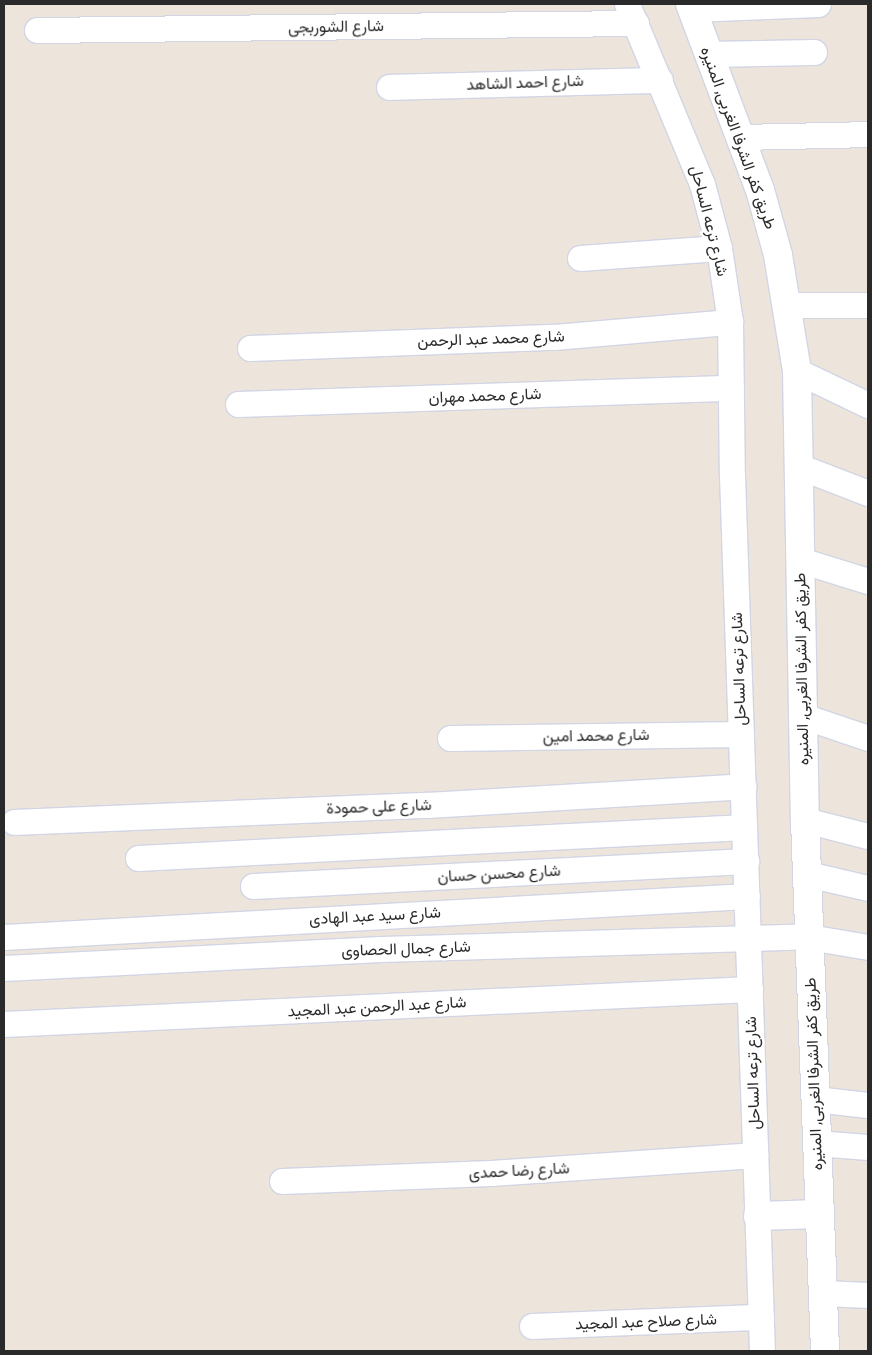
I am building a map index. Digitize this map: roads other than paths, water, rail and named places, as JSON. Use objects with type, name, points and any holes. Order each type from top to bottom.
[{"type":"street","points":[[691,6],[818,4]]},
{"type":"street","name":"طريق كفر الشرفا الغربى, المنيره","points":[[691,6],[763,200],[787,305],[797,371],[805,820],[825,1351]]},
{"type":"street","name":"شارع الشوربجى","points":[[37,30],[631,14]]},
{"type":"street","name":"شارع ترعه الساحل","points":[[631,14],[702,184],[719,248],[730,322],[741,734],[762,1351]]},
{"type":"street","points":[[708,54],[814,52]]},
{"type":"street","name":"شارع احمد الشاهد","points":[[389,87],[660,80]]},
{"type":"street","points":[[740,137],[868,134]]},
{"type":"street","points":[[580,258],[719,248]]},
{"type":"street","points":[[787,305],[866,305]]},
{"type":"street","name":"شارع محمد عبد الرحمن","points":[[250,348],[611,334],[730,322]]},
{"type":"street","points":[[797,371],[868,405]]},
{"type":"street","name":"شارع محمد مهران","points":[[238,404],[731,388]]},
{"type":"street","points":[[798,466],[867,489]]},
{"type":"street","points":[[800,560],[868,581]]},
{"type":"street","points":[[803,716],[868,738]]},
{"type":"street","name":"شارع محمد امين","points":[[450,738],[741,734]]},
{"type":"street","name":"شارع على حمودة","points":[[14,822],[427,805],[743,786]]},
{"type":"street","points":[[805,820],[868,836]]},
{"type":"street","points":[[138,858],[744,827]]},
{"type":"street","name":"شارع محسن حسان","points":[[253,886],[746,861]]},
{"type":"street","points":[[807,874],[868,888]]},
{"type":"street","name":"شارع سيد عبد الهادى","points":[[4,936],[747,896]]},
{"type":"street","name":"شارع جمال الحصاوى","points":[[4,968],[381,949],[748,937],[809,937],[868,947]]},
{"type":"street","name":"شارع عبد الرحمن عبد المجيد","points":[[4,1024],[750,990]]},
{"type":"street","points":[[815,1099],[868,1104]]},
{"type":"street","points":[[816,1143],[868,1147]]},
{"type":"street","name":"شارع رضا حمدى","points":[[282,1181],[491,1173],[756,1155]]},
{"type":"street","points":[[758,1216],[819,1214]]},
{"type":"street","points":[[824,1293],[868,1295]]},
{"type":"street","name":"شارع صلاح عبد المجيد","points":[[532,1326],[761,1317]]}]
